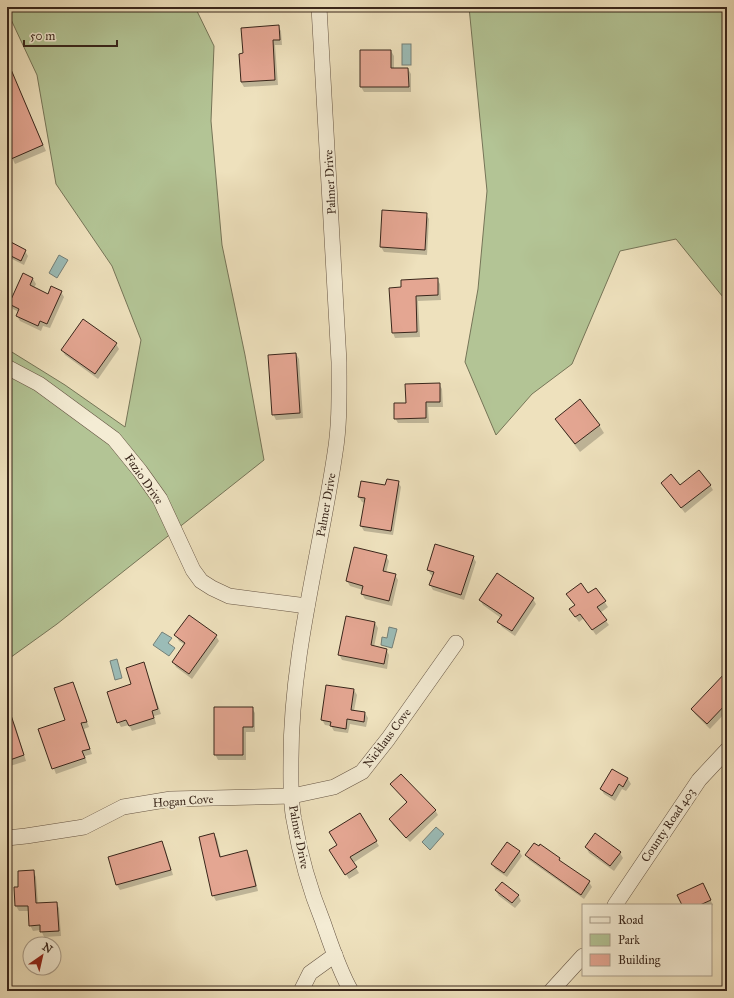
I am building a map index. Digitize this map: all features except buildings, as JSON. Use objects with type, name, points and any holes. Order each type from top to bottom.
[{"type":"street","name":"Palmer Drive","points":[[319,7],[339,362],[339,417],[336,450],[301,641],[292,713],[292,796],[294,819],[302,858],[316,906],[351,991]]},
{"type":"street","name":"Fazio Drive","points":[[7,367],[39,384],[114,439],[160,499],[193,570],[201,581],[229,596],[307,606]]},
{"type":"street","name":"Nicklaus Cove","points":[[292,796],[334,787],[362,772],[388,740],[456,643]]},
{"type":"street","name":"County Road 403","points":[[616,904],[699,780],[727,750]]},
{"type":"street","name":"Hogan Cove","points":[[7,838],[84,827],[123,807],[171,799],[292,796]]},
{"type":"street","points":[[301,991],[310,973],[335,955]]},
{"type":"street","points":[[550,991],[582,957]]},
{"type":"green space","points":[[7,7],[195,7],[214,46],[211,121],[222,245],[245,355],[264,460],[57,624],[7,660],[7,349],[65,385],[125,427],[141,340],[112,266],[56,184],[37,75],[7,11]]},
{"type":"green space","points":[[469,7],[727,7],[727,302],[676,239],[620,251],[572,364],[532,394],[496,435],[465,362],[478,289],[487,191]]},
{"type":"water","points":[[402,44],[411,44],[411,65],[402,65]]},
{"type":"water","points":[[59,255],[68,260],[57,278],[49,273]]},
{"type":"water","points":[[389,627],[397,629],[392,648],[381,645],[382,637],[387,638]]},
{"type":"water","points":[[162,632],[172,638],[168,643],[175,648],[169,656],[153,645]]},
{"type":"water","points":[[117,659],[122,678],[115,680],[110,661]]},
{"type":"water","points":[[436,827],[444,834],[430,850],[422,842]]}]
